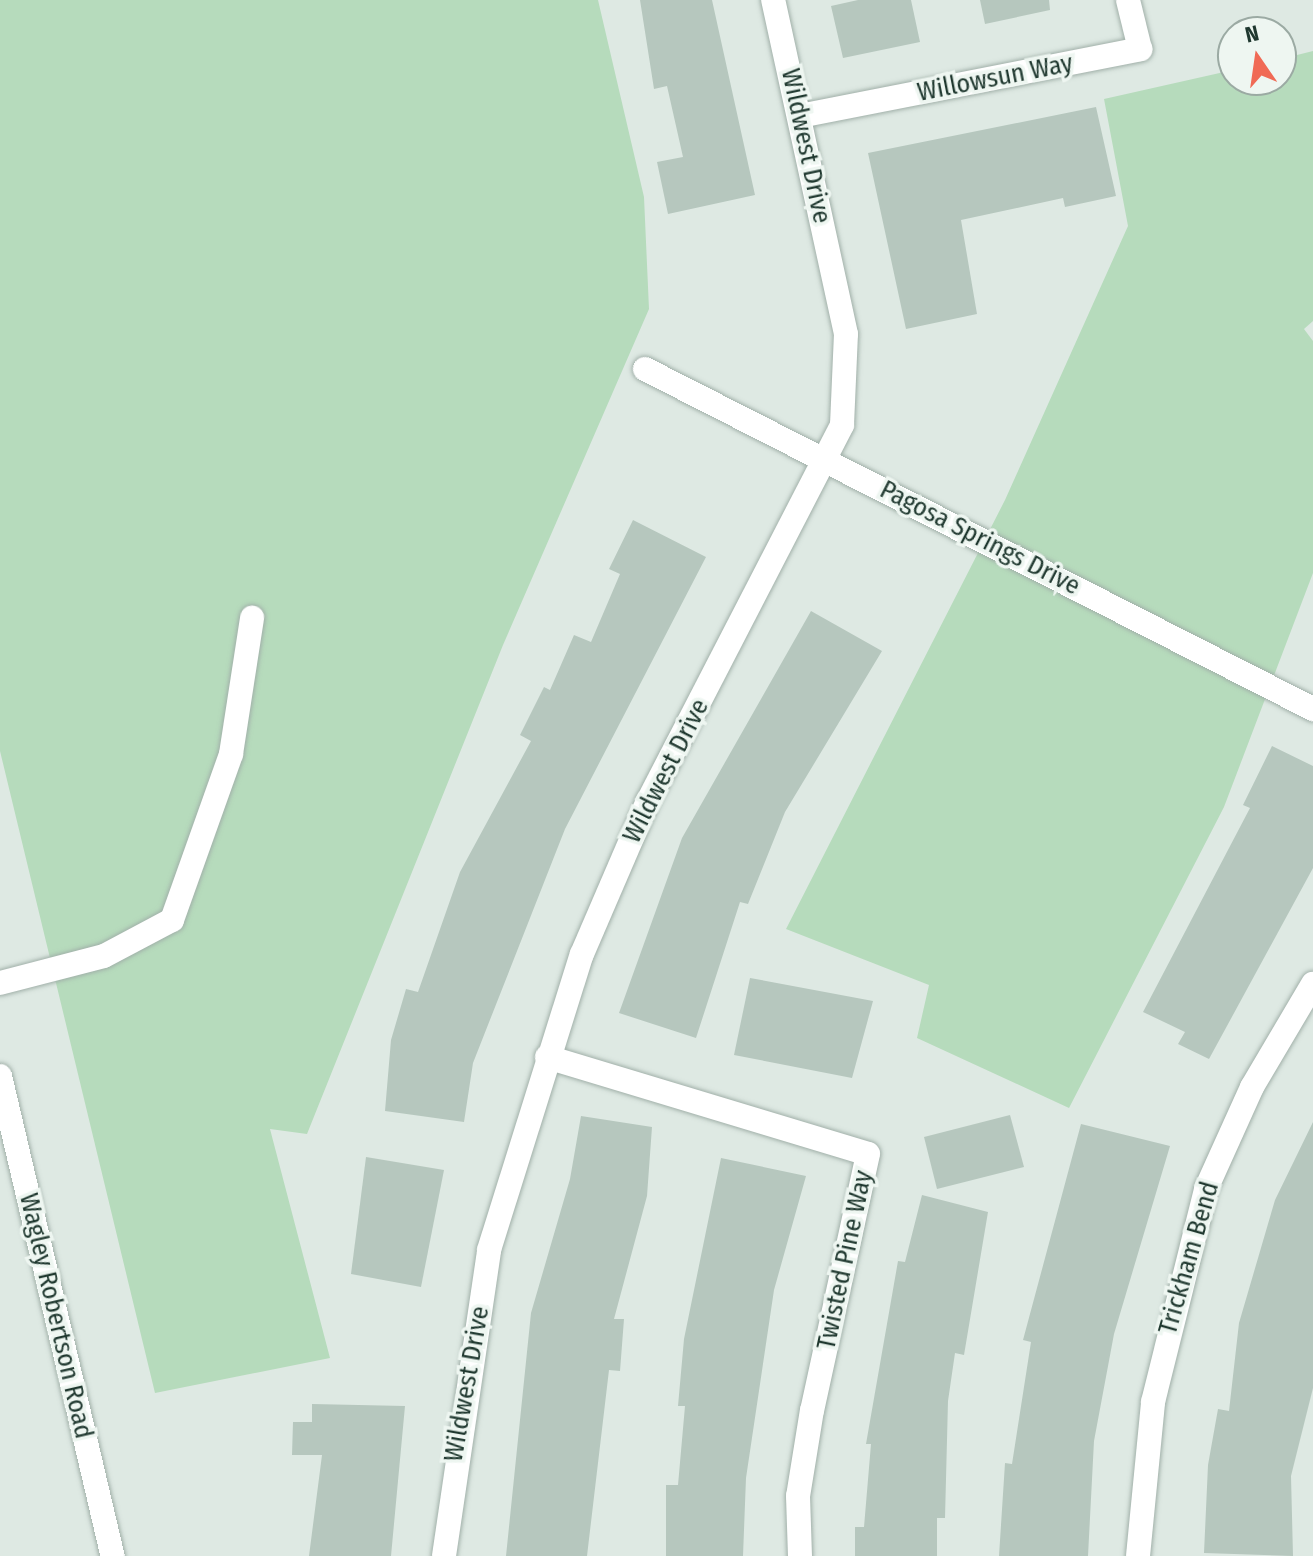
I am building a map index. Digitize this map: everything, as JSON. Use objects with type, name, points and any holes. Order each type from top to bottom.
[{"type":"street","name":"Wildwest Drive","points":[[444,1556],[489,1250],[547,1057],[648,801],[828,460],[842,425],[846,334],[773,0]]},
{"type":"street","name":"Willowsun Way","points":[[800,116],[1140,49],[1128,0]]},
{"type":"street","name":"Pagosa Springs Drive","points":[[645,369],[1313,709]]},
{"type":"street","points":[[0,983],[104,956],[172,920],[231,754],[252,618]]},
{"type":"street","name":"Trickham Bend","points":[[1138,1556],[1153,1402],[1206,1189],[1252,1087],[1313,984]]},
{"type":"street","name":"Twisted Pine Way","points":[[547,1057],[868,1154],[812,1410],[798,1496],[800,1556]]},
{"type":"street","name":"Wagley Robertson Road","points":[[0,1076],[113,1556]]},
{"type":"green space","points":[[0,0],[598,0],[644,197],[649,309],[503,645],[307,1134],[270,1129],[330,1358],[155,1393],[0,751]]},
{"type":"green space","points":[[1313,51],[1313,321],[1304,329],[1313,341],[1313,573],[1224,807],[1069,1108],[917,1038],[929,985],[786,929],[1005,500],[1128,226],[1104,99],[1217,74],[1217,96],[1297,96],[1297,55]]},
{"type":"building","points":[[640,0],[712,0],[755,195],[668,214],[657,162],[683,157],[667,86],[654,89]]},
{"type":"building","points":[[858,0],[911,0],[920,42],[843,58],[831,6]]},
{"type":"building","points":[[980,0],[1049,0],[1050,10],[985,24]]},
{"type":"building","points":[[1096,107],[1116,196],[1065,207],[1063,198],[961,220],[977,314],[906,329],[868,153]]},
{"type":"building","points":[[633,520],[706,557],[565,829],[473,1063],[464,1122],[385,1111],[391,1040],[406,989],[418,992],[460,872],[531,741],[520,735],[544,687],[550,690],[574,635],[591,642],[620,574],[609,569]]},
{"type":"building","points":[[811,611],[882,651],[785,812],[748,904],[740,902],[696,1038],[619,1013],[682,838]]},
{"type":"building","points":[[1272,746],[1313,766],[1313,868],[1209,1059],[1178,1044],[1185,1032],[1143,1012],[1250,808],[1243,805]]},
{"type":"building","points":[[750,978],[873,1001],[852,1078],[734,1055]]},
{"type":"building","points":[[1010,1115],[1024,1167],[937,1189],[924,1137]]},
{"type":"building","points":[[581,1116],[652,1127],[647,1196],[614,1319],[624,1319],[620,1371],[609,1370],[587,1556],[506,1556],[531,1313],[570,1179]]},
{"type":"building","points":[[1313,1122],[1313,1388],[1291,1476],[1293,1556],[1204,1553],[1208,1465],[1218,1409],[1229,1411],[1239,1323],[1275,1200]]},
{"type":"building","points":[[1081,1124],[1170,1146],[1114,1334],[1094,1441],[1088,1556],[999,1556],[1005,1463],[1012,1464],[1031,1342],[1023,1340]]},
{"type":"building","points":[[366,1157],[444,1170],[421,1287],[351,1274]]},
{"type":"building","points":[[721,1158],[806,1176],[774,1290],[746,1478],[743,1556],[666,1556],[666,1485],[678,1485],[685,1406],[678,1406],[684,1339]]},
{"type":"building","points":[[922,1195],[988,1212],[964,1355],[955,1353],[948,1401],[945,1518],[937,1518],[937,1556],[855,1556],[855,1527],[864,1527],[871,1444],[866,1444],[898,1261],[905,1262]]},
{"type":"building","points":[[312,1404],[405,1406],[391,1556],[309,1556],[322,1455],[292,1455],[293,1422],[312,1422]]}]
